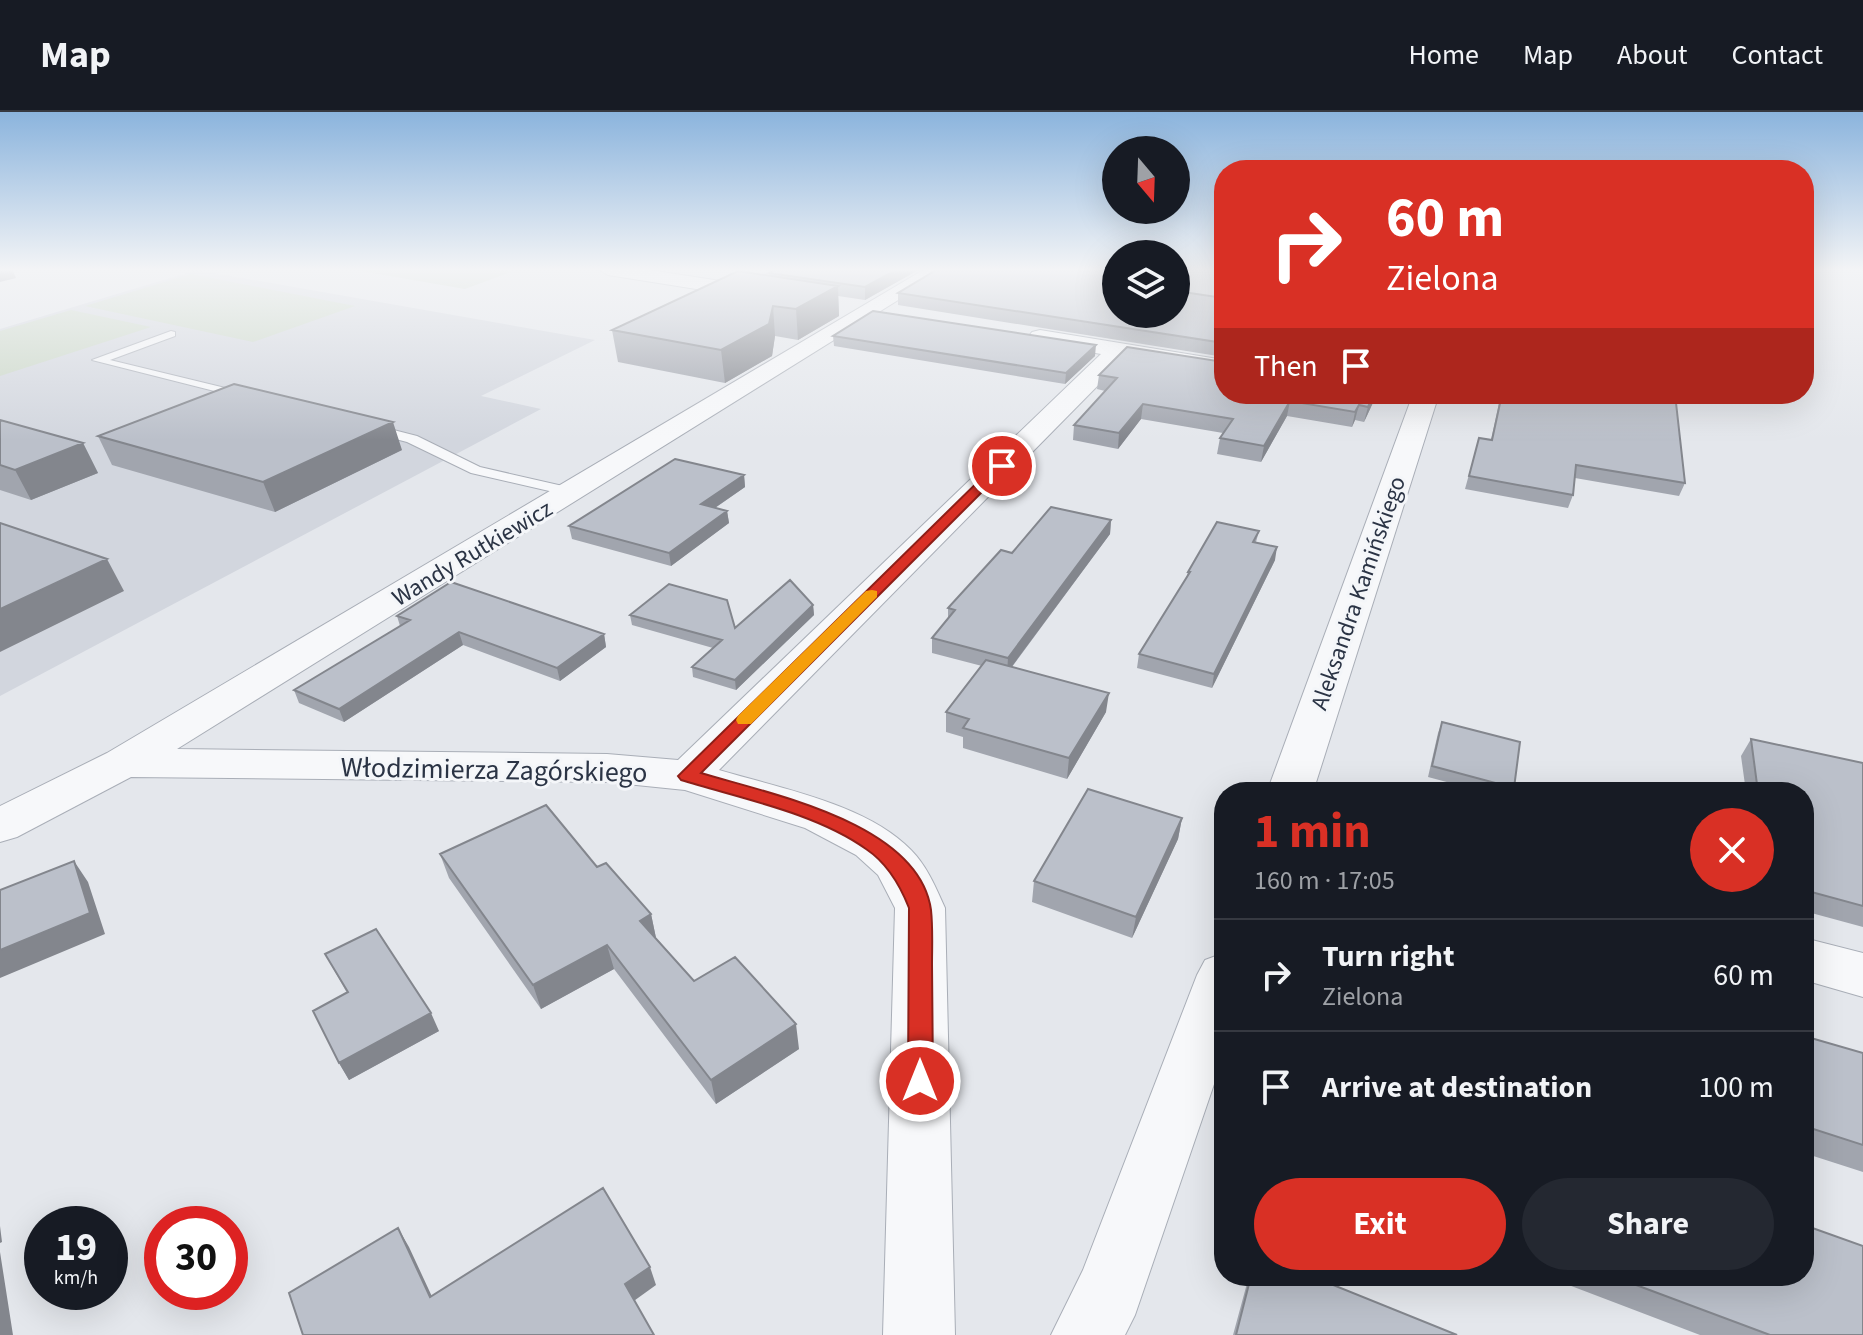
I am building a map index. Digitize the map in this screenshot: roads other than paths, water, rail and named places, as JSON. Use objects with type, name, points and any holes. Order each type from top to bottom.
[{"type":"street","name":"Wandy Rutkiewicz","points":[[0,826],[123,763],[845,326]]},
{"type":"street","points":[[1010,333],[1214,365]]},
{"type":"street","points":[[688,776],[1119,350]]},
{"type":"street","name":"Aleksandra Kamińskiego","points":[[1293,782],[1413,404]]},
{"type":"street","name":"Włodzimierza Zagórskiego","points":[[123,763],[607,768],[688,776],[821,817],[873,843],[895,863],[910,885],[920,908],[919,1335]]},
{"type":"street","points":[[1814,962],[1863,975]]},
{"type":"street","points":[[1087,1335],[1110,1290],[1214,1003]]},
{"type":"lane","points":[[171,334],[98,360],[262,401]]},
{"type":"lane","points":[[352,424],[412,439],[476,470],[571,492]]}]
